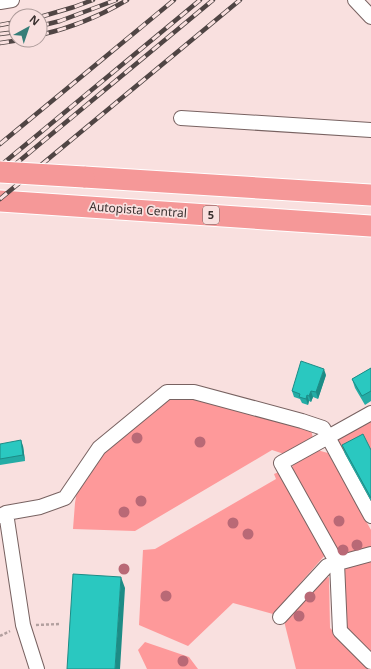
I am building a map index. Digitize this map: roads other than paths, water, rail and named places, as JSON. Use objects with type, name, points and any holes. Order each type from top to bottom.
[{"type":"highway","points":[[0,172],[371,195]]},
{"type":"highway","name":"Autopista Central","points":[[0,202],[371,226]]},
{"type":"lane","points":[[0,2],[12,0]]},
{"type":"lane","points":[[355,0],[371,17]]},
{"type":"lane","points":[[181,118],[371,130]]},
{"type":"lane","points":[[37,669],[23,625],[3,514],[40,507],[65,498],[99,448],[167,392],[194,392],[323,428],[371,516]]},
{"type":"lane","points":[[371,412],[281,463],[337,563],[340,631],[371,662]]},
{"type":"lane","points":[[280,616],[327,566],[371,554]]},
{"type":"railway","points":[[48,15],[93,0]]},
{"type":"railway","points":[[48,24],[116,0]]},
{"type":"railway","points":[[48,33],[85,21],[127,0]]},
{"type":"railway","points":[[0,144],[174,0]]},
{"type":"railway","points":[[0,166],[200,0]]},
{"type":"railway","points":[[0,177],[213,0]]},
{"type":"railway","points":[[0,199],[240,0]]},
{"type":"railway","points":[[0,25],[8,24]]},
{"type":"railway","points":[[0,34],[8,33]]},
{"type":"railway","points":[[0,43],[8,42]]}]
